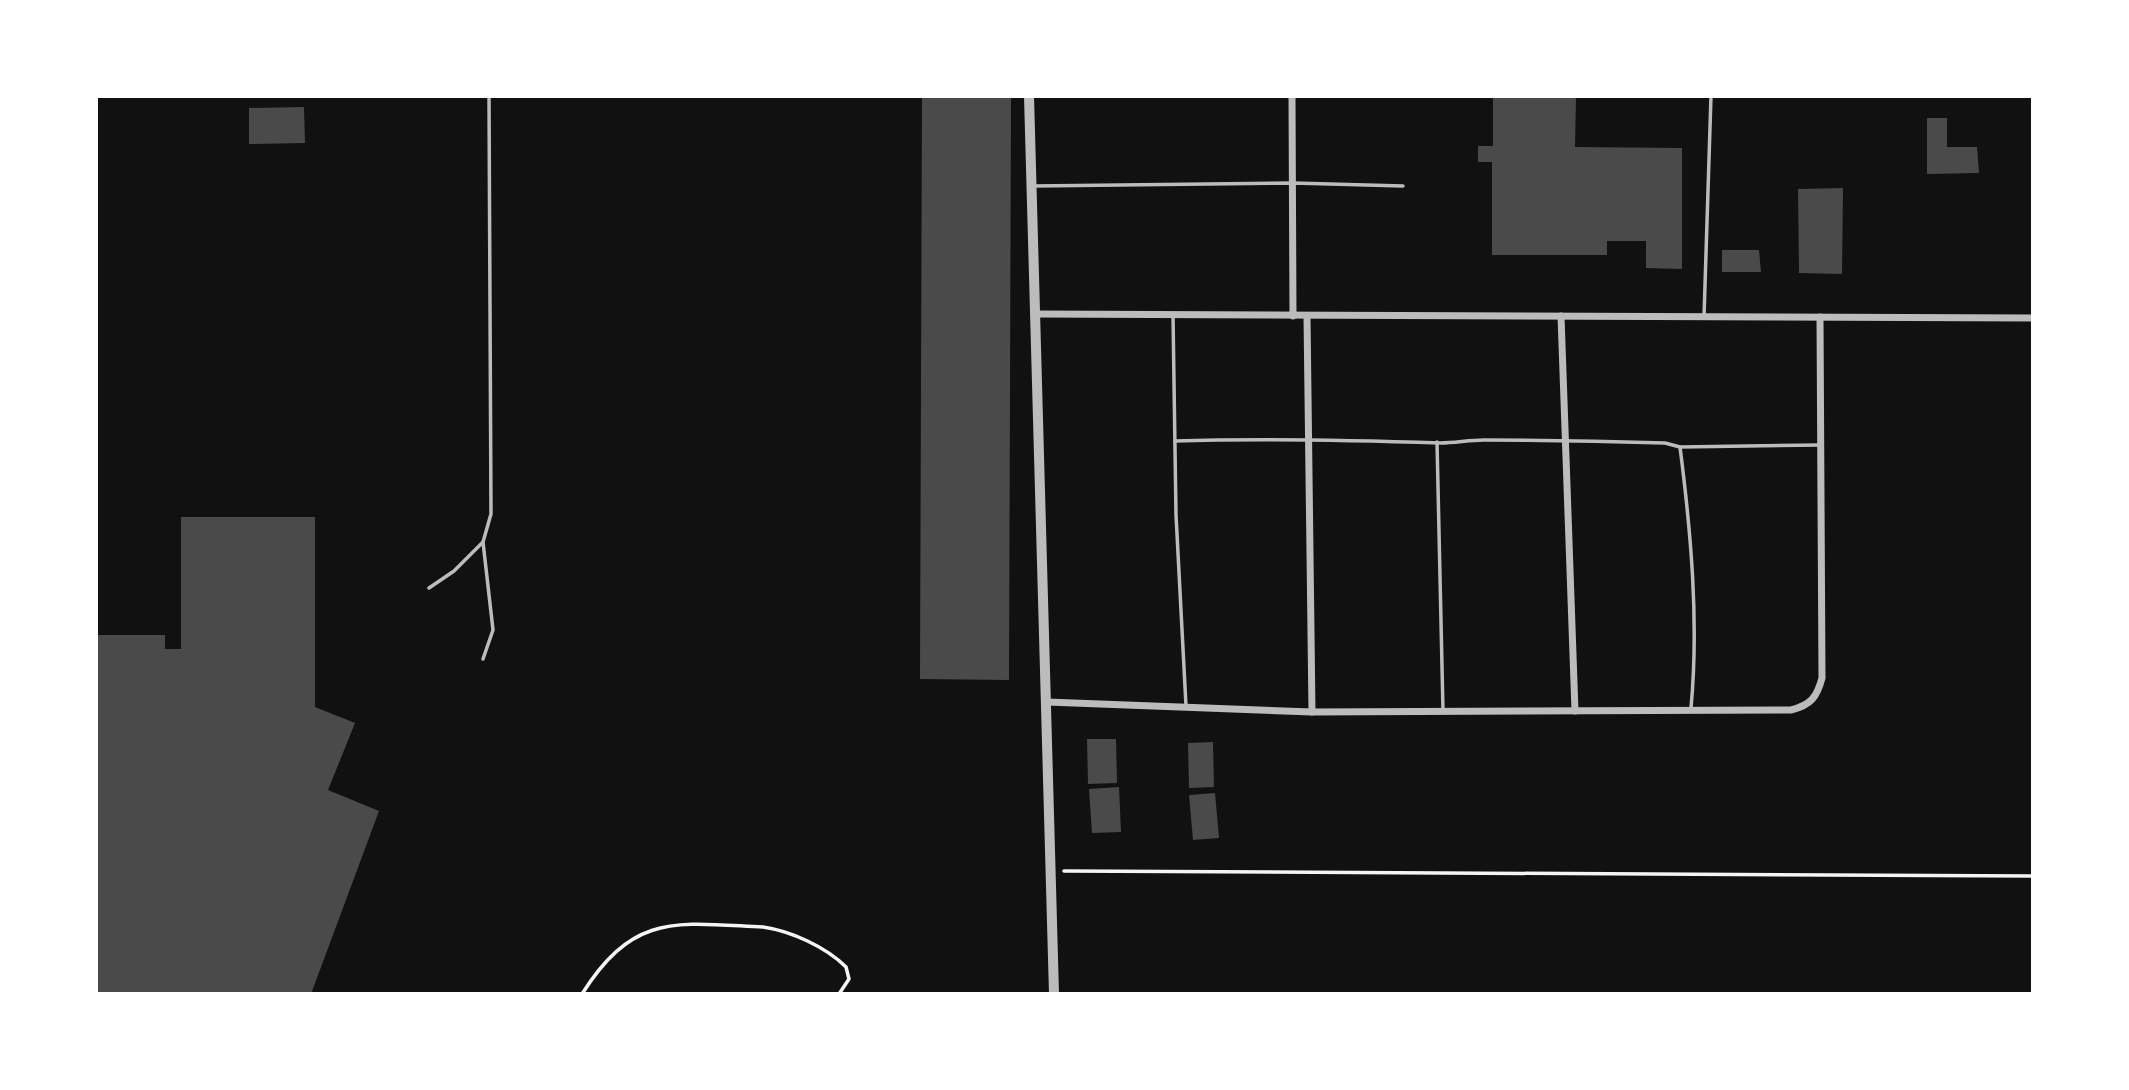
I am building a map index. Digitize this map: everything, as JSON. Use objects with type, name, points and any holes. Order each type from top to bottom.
[{"type":"street","points":[[1029,96],[1054,994]]},
{"type":"street","points":[[1292,96],[1293,316]]},
{"type":"street","points":[[1035,314],[2033,318]]},
{"type":"street","points":[[1307,316],[1312,712]]},
{"type":"street","points":[[1561,316],[1575,711]]},
{"type":"street","points":[[1047,702],[1312,712],[1791,710],[1813,701],[1819,692],[1822,678],[1820,317]]},
{"type":"lane","points":[[484,659],[493,630],[484,542],[491,514],[489,96]]},
{"type":"lane","points":[[1703,317],[1711,96]]},
{"type":"lane","points":[[1031,186],[1293,183],[1403,186]]},
{"type":"lane","points":[[1173,315],[1177,541],[1186,708]]},
{"type":"lane","points":[[1175,441],[1566,440],[1665,443],[1680,447],[1821,445]]},
{"type":"lane","points":[[1437,442],[1443,711]]},
{"type":"lane","points":[[1680,447],[1695,628],[1691,710]]},
{"type":"lane","points":[[429,588],[454,571],[484,542]]},
{"type":"path","points":[[1051,872],[2033,876]]},
{"type":"path","points":[[582,994],[614,953],[632,938],[656,928],[683,925],[763,927],[794,936],[830,954],[846,967],[849,979],[839,994]]},
{"type":"building","points":[[922,96],[1011,96],[1009,680],[920,679]]},
{"type":"building","points":[[1493,96],[1576,96],[1575,147],[1682,148],[1682,269],[1646,268],[1646,241],[1607,241],[1607,255],[1492,255],[1492,162],[1478,162],[1478,146],[1493,146]]},
{"type":"building","points":[[304,107],[305,143],[249,144],[249,108]]},
{"type":"building","points":[[1927,118],[1947,118],[1947,147],[1977,147],[1979,173],[1927,174]]},
{"type":"building","points":[[1843,188],[1842,274],[1799,273],[1798,189]]},
{"type":"building","points":[[1722,250],[1759,250],[1761,272],[1722,272]]},
{"type":"building","points":[[181,517],[315,517],[315,707],[355,723],[328,790],[379,811],[311,994],[96,994],[96,635],[165,635],[165,649],[181,649]]},
{"type":"building","points":[[1087,739],[1116,739],[1117,783],[1088,784]]},
{"type":"building","points":[[1213,742],[1214,787],[1189,788],[1188,743]]},
{"type":"building","points":[[1119,787],[1121,832],[1092,833],[1089,789]]},
{"type":"building","points":[[1215,793],[1219,838],[1193,840],[1189,795]]}]
